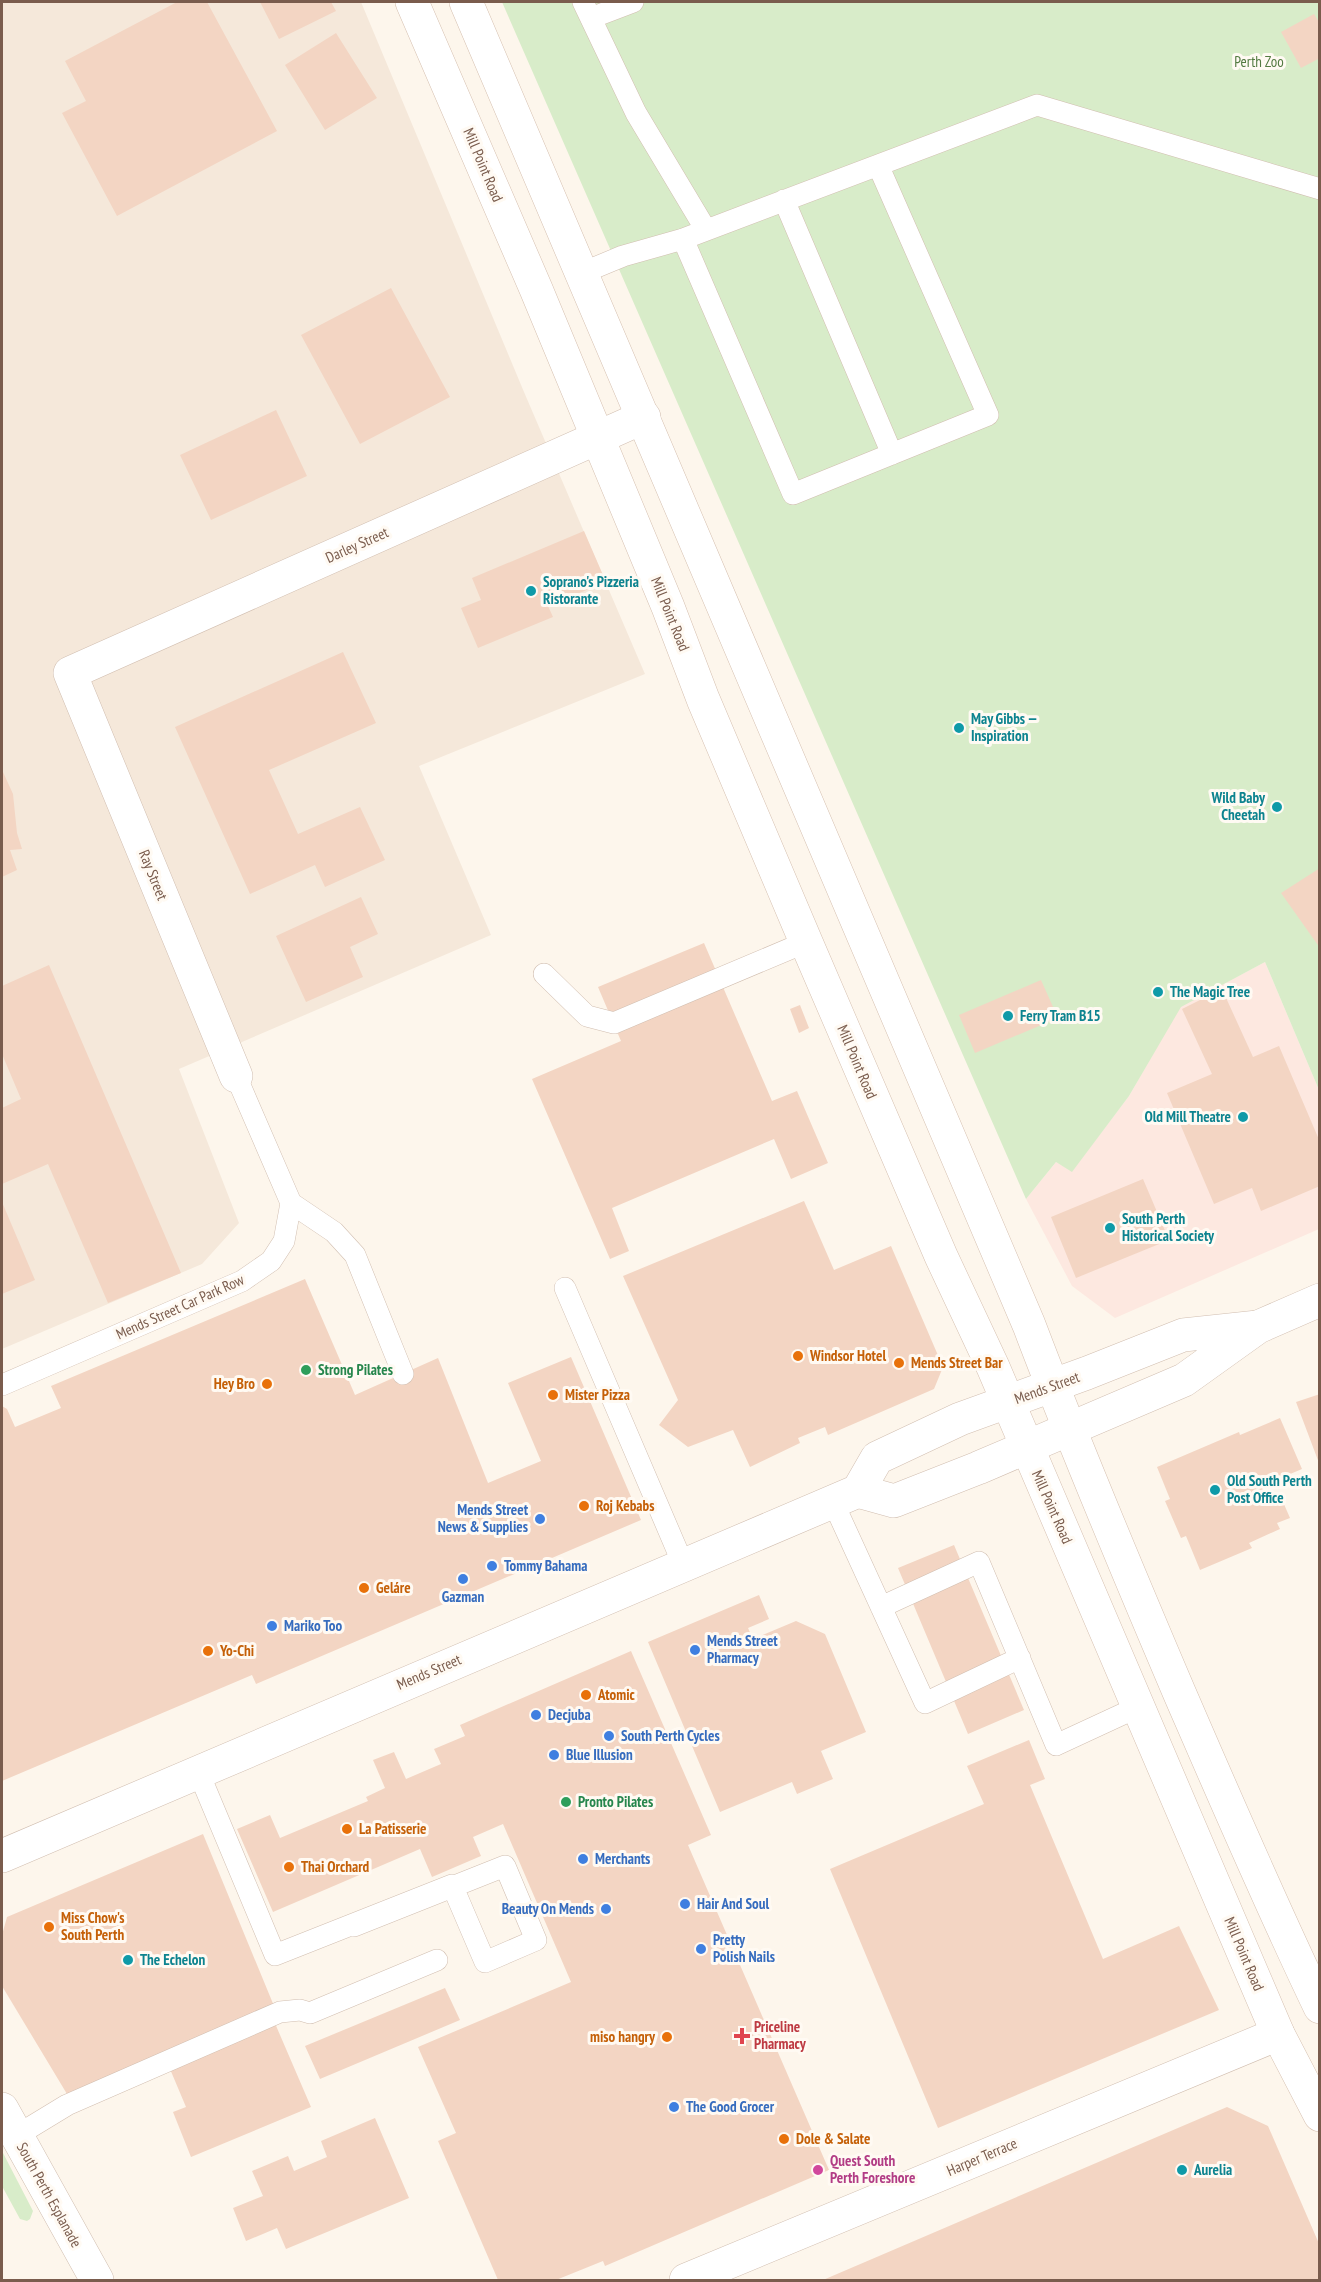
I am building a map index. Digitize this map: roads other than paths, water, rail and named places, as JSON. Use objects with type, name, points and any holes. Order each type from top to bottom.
[{"type":"main road","name":"Mill Point Road","points":[[412,2],[536,289],[668,608],[703,699],[806,942],[941,1256],[993,1367],[1278,2034],[1320,2115]]},
{"type":"main road","points":[[466,2],[508,106],[644,417],[1265,1892],[1320,2007]]},
{"type":"main road","name":"Darley Street","points":[[70,673],[644,417]]},
{"type":"main road","name":"Ray Street","points":[[70,673],[236,1076]]},
{"type":"main road","name":"Mends Street","points":[[845,1496],[894,1501],[1026,1448],[1184,1380],[1258,1327],[1320,1300]]},
{"type":"main road","name":"Mends Street","points":[[2,1856],[845,1496],[877,1458],[952,1422],[1183,1335],[1258,1327]]},
{"type":"main road","name":"Harper Terrace","points":[[686,2280],[1278,2034]]},
{"type":"main road","name":"South Perth Esplanade","points":[[9,2123],[97,2280]]},
{"type":"lane","points":[[633,2],[587,10],[636,113],[706,230]]},
{"type":"lane","points":[[582,273],[623,256],[683,239],[1037,105],[1320,189]]},
{"type":"lane","points":[[683,239],[793,494],[988,415],[878,165]]},
{"type":"lane","points":[[784,201],[892,454]]},
{"type":"lane","points":[[544,974],[587,1016],[614,1023],[806,942]]},
{"type":"lane","points":[[236,1076],[291,1203],[334,1232],[355,1255],[403,1374]]},
{"type":"lane","name":"Mends Street Car Park Row","points":[[2,1385],[242,1281],[271,1261],[284,1241],[291,1203]]},
{"type":"lane","points":[[566,1288],[684,1564]]},
{"type":"lane","points":[[845,1496],[881,1607],[925,1703],[1020,1658]]},
{"type":"lane","points":[[881,1607],[979,1562],[1056,1745],[1138,1707]]},
{"type":"lane","points":[[198,1771],[275,1955],[452,1885],[457,1896],[485,1962],[536,1940],[505,1866],[496,1870],[460,1884],[450,1888],[418,1901],[407,1905],[376,1918],[354,1926]]},
{"type":"lane","points":[[9,2123],[67,2105],[280,2012],[300,2010],[310,2013],[437,1960]]},
{"type":"place","name":"Soprano's Pizzeria Ristorante","points":[[531,591]]},
{"type":"place","name":"May Gibbs — Inspiration","points":[[959,728]]},
{"type":"place","name":"Wild Baby Cheetah","points":[[1277,807]]},
{"type":"place","name":"The Magic Tree","points":[[1158,992]]},
{"type":"place","name":"Ferry Tram B15","points":[[1008,1016]]},
{"type":"place","name":"Old Mill Theatre","points":[[1243,1117]]},
{"type":"place","name":"South Perth Historical Society","points":[[1110,1228]]},
{"type":"place","name":"Windsor Hotel","points":[[798,1356]]},
{"type":"place","name":"Mends Street Bar","points":[[899,1363]]},
{"type":"place","name":"Strong Pilates","points":[[306,1370]]},
{"type":"place","name":"Hey Bro","points":[[267,1384]]},
{"type":"place","name":"Mister Pizza","points":[[553,1395]]},
{"type":"place","name":"Old South Perth Post Office","points":[[1215,1490]]},
{"type":"place","name":"Roj Kebabs","points":[[584,1506]]},
{"type":"place","name":"Mends Street News & Supplies","points":[[540,1519]]},
{"type":"place","name":"Tommy Bahama","points":[[492,1566]]},
{"type":"place","name":"Gazman","points":[[463,1579]]},
{"type":"place","name":"Geláre","points":[[364,1588]]},
{"type":"place","name":"Mariko Too","points":[[272,1626]]},
{"type":"place","name":"Mends Street Pharmacy","points":[[695,1650]]},
{"type":"place","name":"Yo-Chi","points":[[208,1651]]},
{"type":"place","name":"Atomic","points":[[586,1695]]},
{"type":"place","name":"Decjuba","points":[[536,1715]]},
{"type":"place","name":"South Perth Cycles","points":[[609,1736]]},
{"type":"place","name":"Blue Illusion","points":[[554,1755]]},
{"type":"place","name":"Pronto Pilates","points":[[566,1802]]},
{"type":"place","name":"La Patisserie","points":[[347,1829]]},
{"type":"place","name":"Merchants","points":[[583,1859]]},
{"type":"place","name":"Thai Orchard","points":[[289,1867]]},
{"type":"place","name":"Hair And Soul","points":[[685,1904]]},
{"type":"place","name":"Beauty On Mends","points":[[606,1909]]},
{"type":"place","name":"Miss Chow's South Perth","points":[[49,1927]]},
{"type":"place","name":"Pretty Polish Nails","points":[[701,1949]]},
{"type":"place","name":"The Echelon","points":[[128,1960]]},
{"type":"place","name":"Priceline Pharmacy","points":[[742,2036]]},
{"type":"place","name":"miso hangry","points":[[667,2037]]},
{"type":"place","name":"The Good Grocer","points":[[674,2107]]},
{"type":"place","name":"Dole & Salate","points":[[784,2139]]},
{"type":"place","name":"Quest South Perth Foreshore","points":[[818,2170]]},
{"type":"place","name":"Aurelia","points":[[1182,2170]]},
{"type":"park label","name":"Perth Zoo","points":[[1259,62]]}]
